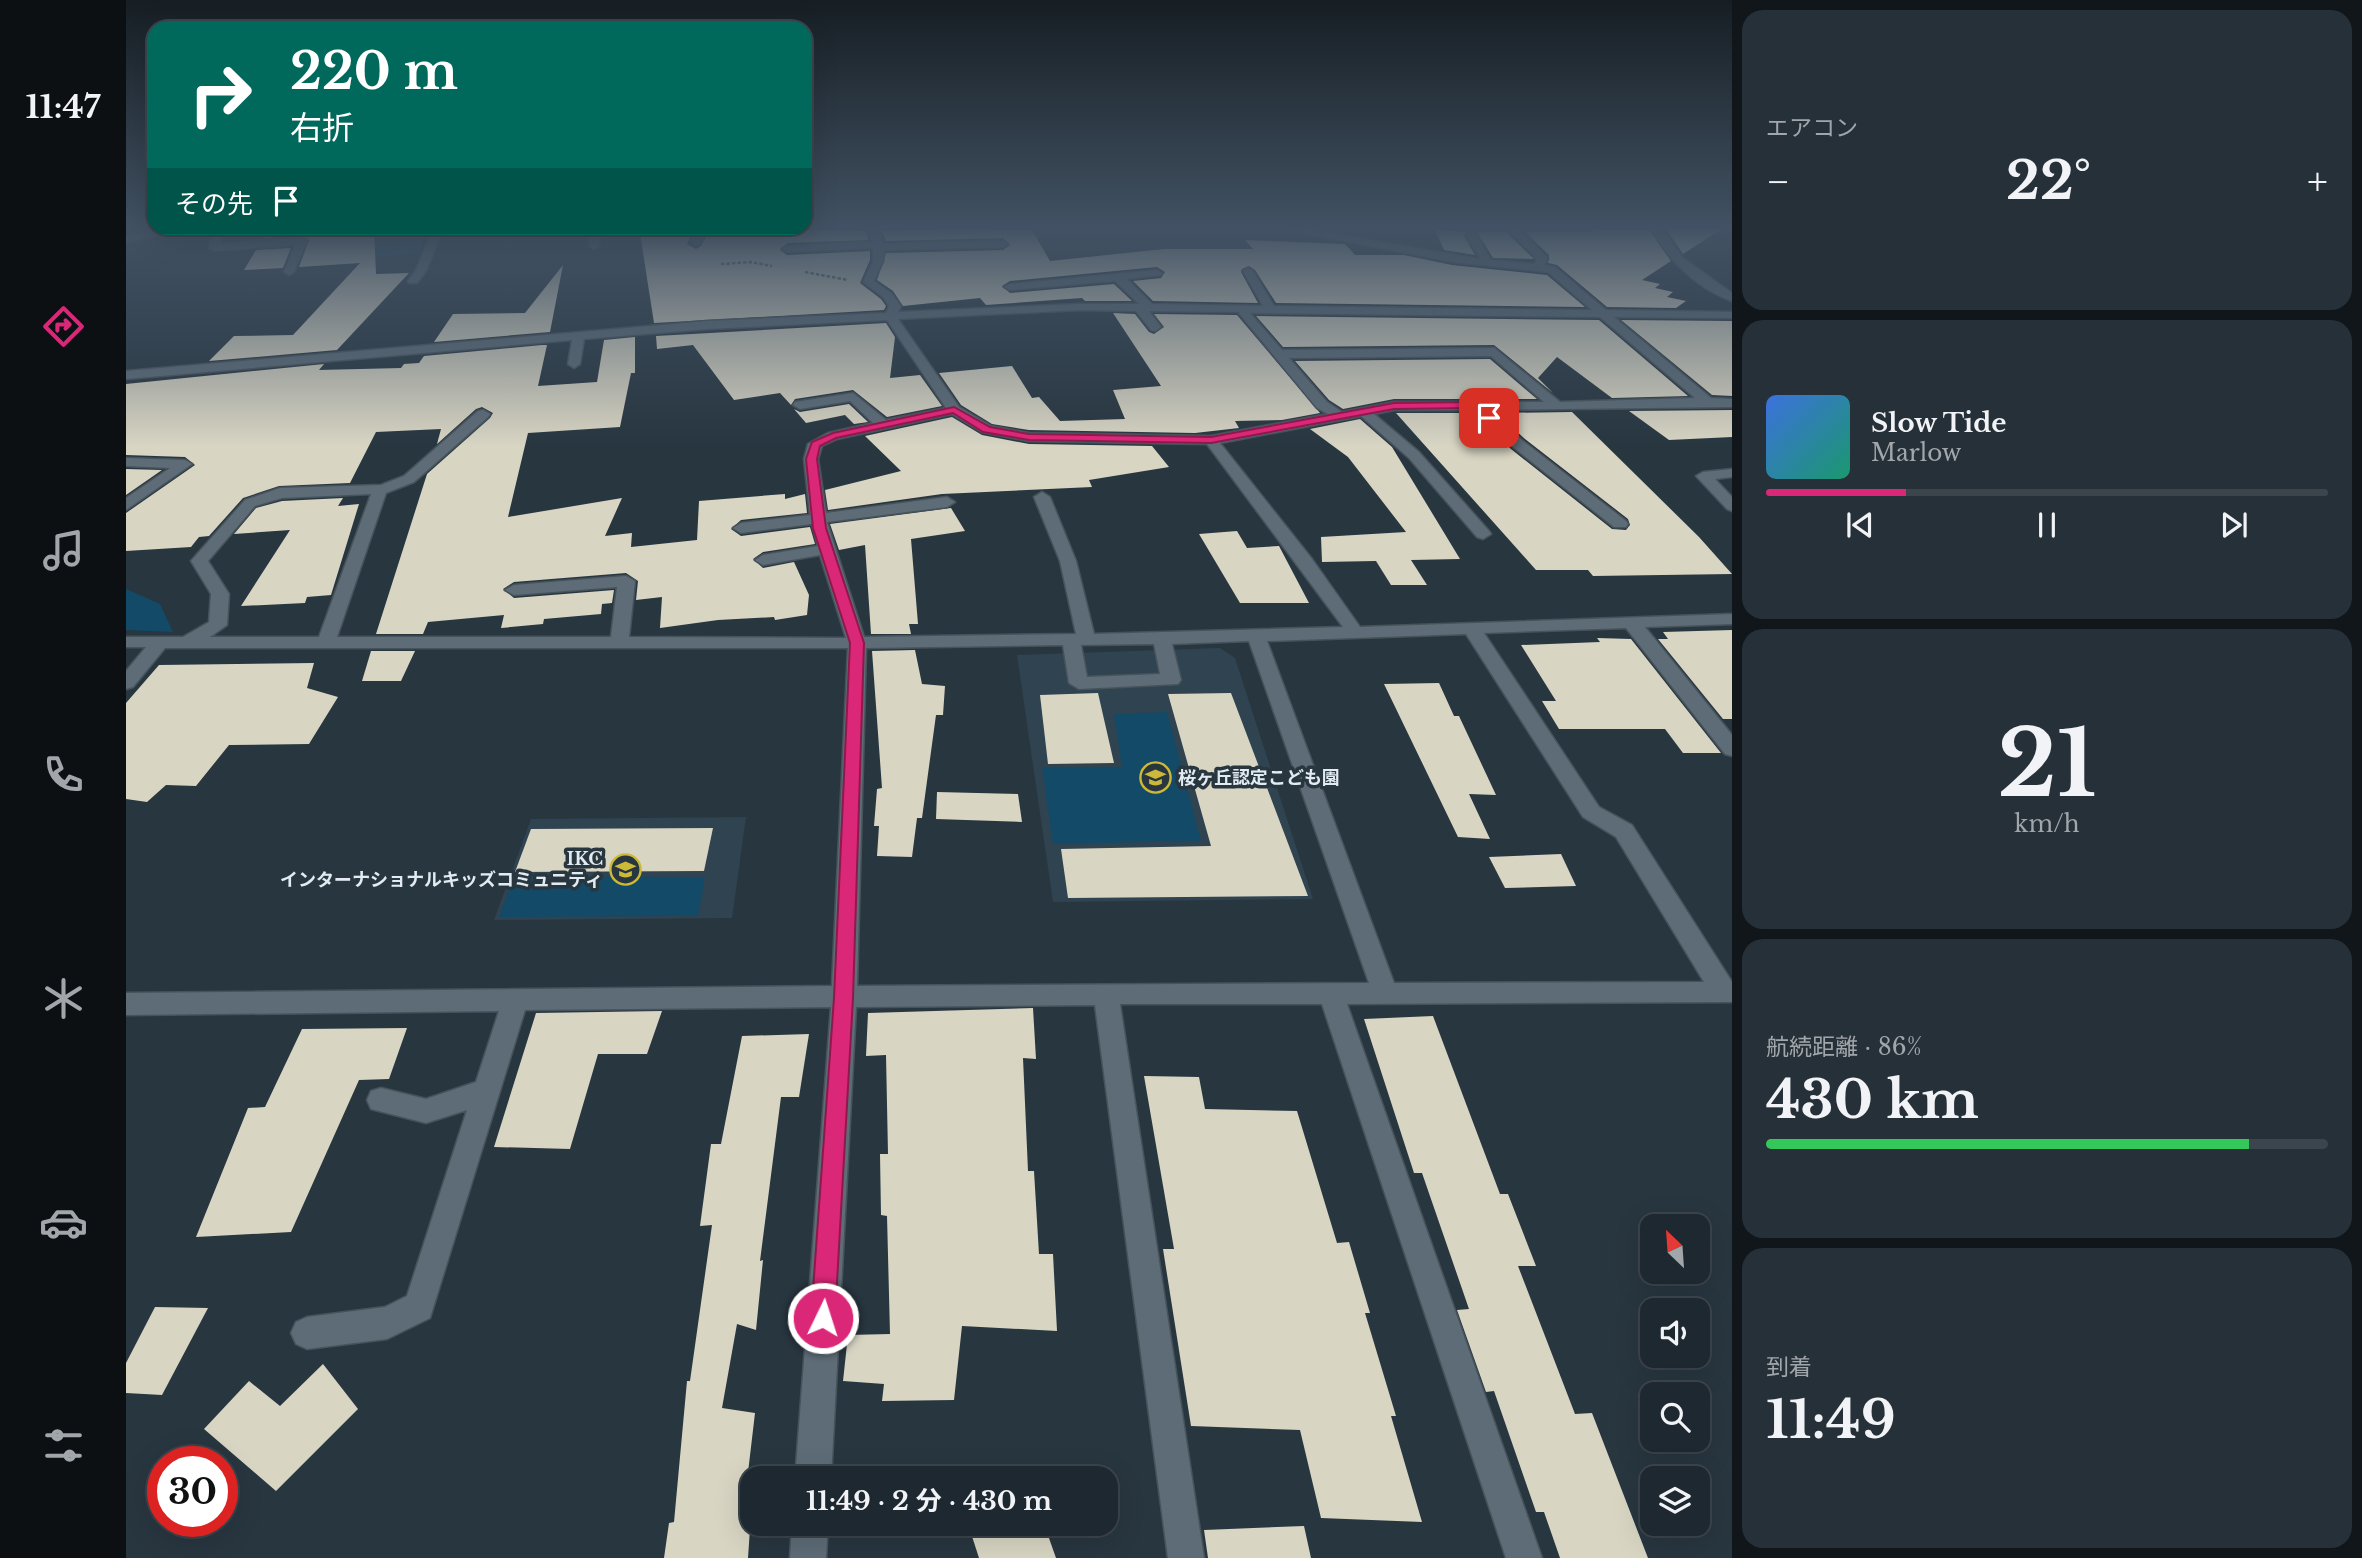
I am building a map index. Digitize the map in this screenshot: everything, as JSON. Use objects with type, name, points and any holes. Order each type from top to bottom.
[{"type":"street","points":[[890,316],[895,306],[892,302]]},
{"type":"street","points":[[1139,302],[1155,327]]},
{"type":"street","points":[[1265,302],[1270,310]]},
{"type":"street","points":[[1593,302],[1601,313],[1707,402]]},
{"type":"street","points":[[126,375],[708,325],[1079,307],[1732,315]]},
{"type":"street","points":[[1242,310],[1322,405],[1337,414]]},
{"type":"street","points":[[890,316],[954,410],[987,429],[1029,437],[1211,440],[1261,432],[1337,414],[1394,406],[1732,403]]},
{"type":"street","points":[[574,364],[579,336]]},
{"type":"street","points":[[1279,354],[1494,352],[1555,405]]},
{"type":"street","points":[[800,405],[853,397],[883,425]]},
{"type":"street","points":[[1475,405],[1518,444],[1620,524]]},
{"type":"street","points":[[814,1466],[844,998],[857,643],[818,519],[811,459],[816,444],[833,436],[954,410]]},
{"type":"street","points":[[1363,411],[1414,455],[1483,534]]},
{"type":"street","points":[[186,642],[218,625],[220,594],[200,561],[250,503],[280,493],[380,489],[409,479],[483,414]]},
{"type":"street","points":[[1211,440],[1306,563],[1355,632]]},
{"type":"street","points":[[126,462],[185,464],[126,505]]},
{"type":"street","points":[[1732,473],[1703,476],[1732,506]]},
{"type":"street","points":[[326,643],[380,489]]},
{"type":"street","points":[[1042,498],[1068,561],[1078,640],[1079,683],[1171,680],[1162,638]]},
{"type":"street","points":[[741,528],[947,502]]},
{"type":"street","points":[[763,559],[827,550]]},
{"type":"street","points":[[514,590],[626,581],[619,643]]},
{"type":"street","points":[[126,642],[857,643],[1078,640],[1732,619]]},
{"type":"street","points":[[1630,621],[1732,749]]},
{"type":"street","points":[[1471,627],[1591,811],[1624,831],[1728,992]]},
{"type":"street","points":[[1256,635],[1385,993]]},
{"type":"street","points":[[126,683],[160,642]]},
{"type":"street","points":[[126,1004],[1106,994],[1728,992]]},
{"type":"street","points":[[1331,993],[1524,1558]]},
{"type":"street","points":[[1106,994],[1186,1558]]},
{"type":"street","points":[[307,1334],[387,1323],[419,1307],[516,999]]},
{"type":"street","points":[[382,1100],[426,1111],[487,1091]]},
{"type":"street","points":[[807,1558],[809,1536]]},
{"type":"shaded area","points":[[126,589],[160,604],[173,632],[126,630]]},
{"type":"shaded area","name":"桜ヶ丘認定こども園","points":[[1220,648],[1235,658],[1313,899],[1053,902],[1017,655]]},
{"type":"shaded area","points":[[1167,712],[1201,841],[1053,844],[1042,768],[1122,767],[1114,714]]},
{"type":"shaded area","name":"IKC インターナショナルキッズコミュニティ","points":[[746,817],[732,918],[494,920],[531,819]]},
{"type":"shaded area","points":[[515,876],[705,877],[698,916],[499,917]]},
{"type":"building","points":[[324,302],[382,302],[337,350],[209,361],[234,336],[293,335]]},
{"type":"building","points":[[534,302],[556,302],[550,332],[434,342],[453,314],[525,313]]},
{"type":"building","points":[[651,302],[883,302],[886,306],[884,310],[654,323]]},
{"type":"building","points":[[900,302],[944,302],[903,306]]},
{"type":"building","points":[[983,302],[1031,302],[986,305]]},
{"type":"building","points":[[1190,302],[1257,302],[1258,303]]},
{"type":"building","points":[[1579,302],[1585,307],[1276,303]]},
{"type":"building","points":[[1601,302],[1685,302],[1676,308],[1607,307]]},
{"type":"building","points":[[1113,313],[1135,314],[1149,332],[1154,334],[1164,327],[1154,314],[1237,315],[1320,413],[1282,420],[1235,421],[1239,428],[1195,433],[1029,430],[992,424],[961,405],[939,373],[1012,366],[1032,398],[1039,397],[1060,421],[1125,419],[1113,390],[1161,386]]},
{"type":"building","points":[[1256,316],[1599,320],[1688,396],[1612,398],[1557,357],[1538,378],[1553,393],[1494,345],[1283,347]]},
{"type":"building","points":[[1621,320],[1732,321],[1732,396],[1712,395]]},
{"type":"building","points":[[886,323],[895,337],[890,378],[920,375],[942,406],[887,417],[853,390],[795,399],[791,405],[780,393],[734,400],[693,345],[657,349],[656,336]]},
{"type":"building","points":[[635,337],[635,373],[631,373],[620,427],[528,433],[508,517],[622,498],[605,536],[632,533],[631,547],[697,540],[699,501],[785,494],[785,499],[805,494],[807,513],[741,520],[731,529],[741,536],[810,527],[815,544],[763,552],[753,559],[763,568],[794,562],[809,595],[807,615],[775,620],[774,617],[718,620],[660,628],[662,597],[636,600],[638,581],[626,573],[514,582],[503,589],[514,598],[614,590],[612,603],[602,604],[601,614],[544,619],[543,624],[501,628],[504,615],[428,622],[423,634],[376,634],[427,474],[490,418],[493,413],[482,407],[476,409],[437,444],[441,429],[376,432],[350,483],[279,486],[243,498],[209,536],[199,537],[191,547],[126,551],[126,513],[195,465],[185,457],[126,455],[126,384],[324,364],[319,370],[401,368],[404,364],[419,363],[424,356],[542,345],[547,345],[538,386],[597,382],[604,340]]},
{"type":"building","points":[[1490,359],[1537,399],[1394,399],[1343,409],[1329,400],[1295,361]]},
{"type":"building","points":[[849,404],[868,422],[854,424],[845,415],[806,423],[794,409],[800,412]]},
{"type":"building","points":[[1732,410],[1732,437],[1669,440],[1629,411]]},
{"type":"building","points":[[1572,412],[1699,537],[1732,574],[1593,576],[1588,570],[1536,570],[1396,413],[1472,413],[1511,449],[1612,529],[1626,530],[1630,525],[1628,519],[1525,439],[1496,413]]},
{"type":"building","points":[[952,417],[982,435],[1029,444],[1152,446],[1169,467],[1089,480],[1092,487],[942,494],[828,510],[825,490],[901,471],[865,436]]},
{"type":"building","points":[[1360,419],[1392,447],[1460,559],[1411,560],[1427,585],[1391,585],[1376,561],[1322,562],[1321,537],[1406,532],[1348,457],[1310,429]]},
{"type":"building","points":[[126,469],[162,470],[126,495]]},
{"type":"building","points":[[343,498],[338,506],[359,504],[331,595],[307,597],[305,603],[241,606],[290,530],[234,534],[256,508],[282,501]]},
{"type":"building","points":[[951,508],[965,531],[911,539],[918,624],[909,624],[911,634],[871,634],[865,545],[839,550],[830,524]]},
{"type":"building","points":[[1237,531],[1247,548],[1279,546],[1309,603],[1240,603],[1199,534]]},
{"type":"building","points":[[1732,630],[1732,719],[1723,719],[1658,639],[1668,639],[1663,632]]},
{"type":"building","points":[[1597,638],[1631,639],[1721,753],[1683,753],[1665,729],[1559,729],[1542,701],[1556,701],[1521,645],[1600,642]]},
{"type":"building","points":[[915,650],[922,684],[945,686],[943,715],[936,715],[922,818],[917,818],[912,857],[877,856],[879,826],[874,826],[877,789],[882,788],[872,651]]},
{"type":"building","points":[[371,651],[415,651],[401,681],[362,681]]},
{"type":"building","points":[[314,663],[307,688],[338,697],[309,744],[229,745],[196,786],[166,785],[147,802],[126,799],[126,703],[159,665]]},
{"type":"building","points":[[1439,683],[1454,716],[1459,716],[1496,795],[1469,794],[1490,839],[1458,837],[1384,684]]},
{"type":"building","points":[[1098,693],[1114,763],[1048,764],[1040,695]]},
{"type":"building","points":[[1231,693],[1308,896],[1068,898],[1061,849],[1211,846],[1168,694]]},
{"type":"building","points":[[937,792],[1018,794],[1022,822],[936,819]]},
{"type":"building","points":[[713,828],[704,871],[515,872],[531,829]]},
{"type":"building","points":[[1561,854],[1576,886],[1505,888],[1489,857]]},
{"type":"building","points":[[1033,1008],[1036,1059],[1023,1058],[1028,1171],[1034,1171],[1039,1254],[1053,1254],[1057,1331],[962,1326],[954,1400],[882,1401],[884,1384],[843,1381],[848,1335],[890,1334],[887,1216],[881,1215],[880,1154],[888,1154],[886,1055],[866,1056],[868,1013]]},
{"type":"building","points":[[662,1011],[647,1054],[598,1054],[570,1149],[494,1147],[536,1013]]},
{"type":"building","points":[[1433,1016],[1500,1194],[1508,1194],[1536,1266],[1518,1266],[1575,1414],[1592,1413],[1648,1558],[1560,1558],[1544,1512],[1536,1512],[1494,1391],[1486,1392],[1457,1310],[1469,1309],[1422,1173],[1414,1173],[1364,1019]]},
{"type":"building","points":[[407,1028],[389,1079],[359,1080],[291,1232],[196,1237],[248,1108],[265,1107],[302,1029]]},
{"type":"building","points":[[809,1034],[799,1097],[781,1097],[760,1261],[763,1260],[756,1330],[737,1324],[722,1408],[755,1413],[749,1466],[740,1466],[740,1536],[750,1536],[748,1558],[664,1558],[669,1523],[674,1522],[687,1381],[690,1381],[712,1225],[700,1226],[711,1144],[721,1144],[742,1036]]},
{"type":"building","points":[[1144,1076],[1199,1077],[1205,1109],[1297,1111],[1337,1243],[1349,1242],[1370,1313],[1365,1313],[1396,1416],[1391,1416],[1422,1522],[1321,1518],[1300,1430],[1191,1426],[1163,1249],[1174,1249]]},
{"type":"building","points":[[155,1307],[208,1308],[162,1395],[126,1393],[126,1363]]},
{"type":"building","points":[[323,1364],[358,1409],[276,1491],[238,1458],[238,1446],[224,1446],[204,1429],[249,1381],[280,1406]]},
{"type":"building","points":[[1304,1526],[1311,1558],[1208,1558],[1204,1530]]},
{"type":"building","points":[[972,1536],[1048,1536],[1056,1558],[979,1558]]},
{"type":"place","name":"桜ヶ丘認定こども園","points":[[1155,778]]},
{"type":"place","name":"IKC インターナショナルキッズコミュニティ","points":[[626,869]]},
{"type":"route","points":[[823,1318],[844,998],[857,643],[820,528],[811,459],[816,444],[833,436],[954,410],[987,429],[1029,437],[1211,440],[1261,432],[1337,414],[1394,406],[1475,405],[1489,418]]}]
